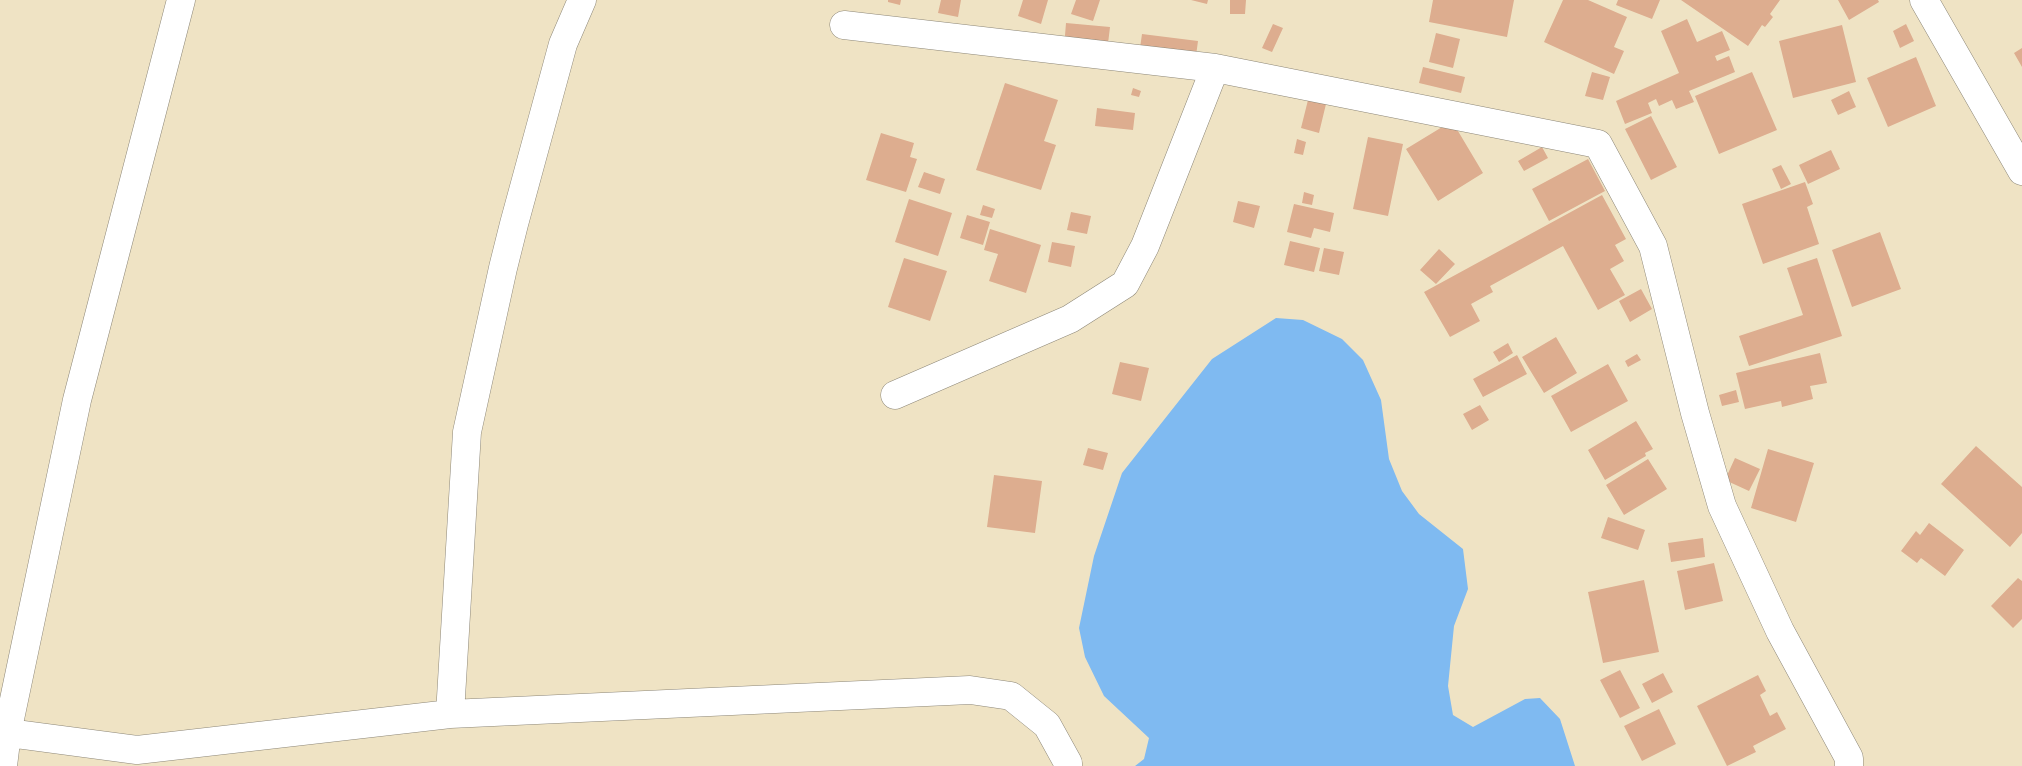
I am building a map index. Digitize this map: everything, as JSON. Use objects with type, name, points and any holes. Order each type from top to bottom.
[{"type":"street","points":[[3,766],[3,733],[77,400],[181,0]]},
{"type":"street","points":[[450,714],[467,432],[503,268],[562,44],[582,0]]},
{"type":"street","points":[[1924,0],[2022,171]]},
{"type":"street","points":[[844,25],[1216,68],[1598,144],[1653,246],[1695,413],[1722,506],[1780,631],[1849,758],[1849,766]]},
{"type":"street","points":[[895,395],[1070,320],[1125,284],[1144,246],[1216,68]]},
{"type":"street","points":[[3,733],[137,750],[450,714],[970,690],[1011,696],[1047,725],[1068,766]]},
{"type":"water","points":[[1276,318],[1303,320],[1342,339],[1363,360],[1381,400],[1389,459],[1402,491],[1419,514],[1463,549],[1468,589],[1454,626],[1448,686],[1453,715],[1473,727],[1525,699],[1540,698],[1560,719],[1575,766],[1135,766],[1144,759],[1149,738],[1104,696],[1085,657],[1079,628],[1094,556],[1122,473],[1212,359]]},
{"type":"building","points":[[888,0],[901,0],[900,5],[888,2]]},
{"type":"building","points":[[941,0],[961,0],[958,17],[938,13]]},
{"type":"building","points":[[1023,0],[1048,0],[1041,24],[1018,16]]},
{"type":"building","points":[[1076,0],[1100,0],[1093,21],[1071,14]]},
{"type":"building","points":[[1191,0],[1208,0],[1207,4]]},
{"type":"building","points":[[1230,0],[1246,0],[1245,14],[1230,14]]},
{"type":"building","points":[[1433,0],[1514,0],[1507,37],[1429,22]]},
{"type":"building","points":[[1563,0],[1588,0],[1627,17],[1614,47],[1624,51],[1614,74],[1544,42]]},
{"type":"building","points":[[1618,0],[1660,0],[1652,19],[1616,5]]},
{"type":"building","points":[[1681,0],[1780,0],[1770,14],[1773,17],[1765,27],[1762,25],[1748,46]]},
{"type":"building","points":[[1838,0],[1878,0],[1879,2],[1849,20]]},
{"type":"building","points":[[1687,19],[1697,42],[1722,31],[1730,50],[1715,56],[1717,61],[1729,56],[1735,72],[1689,91],[1694,102],[1676,109],[1672,100],[1659,106],[1656,99],[1648,103],[1652,113],[1625,124],[1616,101],[1679,73],[1661,31]]},
{"type":"building","points":[[1066,23],[1110,27],[1107,52],[1064,48]]},
{"type":"building","points":[[1273,24],[1283,28],[1272,52],[1262,48]]},
{"type":"building","points":[[1906,24],[1914,41],[1900,48],[1893,31]]},
{"type":"building","points":[[1842,25],[1856,82],[1793,98],[1779,41]]},
{"type":"building","points":[[1436,33],[1460,39],[1453,68],[1429,62]]},
{"type":"building","points":[[1142,34],[1198,41],[1195,63],[1139,55]]},
{"type":"building","points":[[2022,48],[2022,67],[2014,53]]},
{"type":"building","points":[[1916,57],[1936,106],[1888,127],[1867,78]]},
{"type":"building","points":[[1423,67],[1465,77],[1461,93],[1419,83]]},
{"type":"building","points":[[1592,72],[1610,77],[1603,100],[1585,96]]},
{"type":"building","points":[[1752,72],[1777,130],[1719,154],[1695,96]]},
{"type":"building","points":[[1005,83],[1058,100],[1044,141],[1056,145],[1041,190],[976,170]]},
{"type":"building","points":[[1133,88],[1141,91],[1139,97],[1131,95]]},
{"type":"building","points":[[1849,91],[1856,107],[1838,115],[1831,100]]},
{"type":"building","points":[[1308,100],[1326,104],[1319,133],[1301,128]]},
{"type":"building","points":[[1097,108],[1135,113],[1133,130],[1095,126]]},
{"type":"building","points":[[1651,116],[1677,167],[1651,180],[1625,129]]},
{"type":"building","points":[[1452,121],[1483,173],[1438,201],[1406,149]]},
{"type":"building","points":[[881,133],[914,143],[910,157],[917,159],[906,192],[866,180]]},
{"type":"building","points":[[1368,137],[1403,144],[1388,216],[1353,209]]},
{"type":"building","points":[[1297,139],[1306,142],[1303,155],[1294,153]]},
{"type":"building","points":[[1542,147],[1548,158],[1524,171],[1518,161]]},
{"type":"building","points":[[1831,150],[1840,169],[1808,184],[1799,165]]},
{"type":"building","points":[[1588,159],[1605,191],[1549,221],[1532,189]]},
{"type":"building","points":[[1781,165],[1791,184],[1781,189],[1772,169]]},
{"type":"building","points":[[924,172],[945,179],[940,194],[918,187]]},
{"type":"building","points":[[1805,182],[1813,204],[1807,207],[1819,244],[1763,264],[1742,204]]},
{"type":"building","points":[[1304,192],[1314,195],[1312,205],[1302,203]]},
{"type":"building","points":[[1602,195],[1626,239],[1615,245],[1624,261],[1610,269],[1625,295],[1598,310],[1563,246],[1490,286],[1493,292],[1471,304],[1480,321],[1450,337],[1424,292]]},
{"type":"building","points":[[909,199],[952,213],[938,256],[895,242]]},
{"type":"building","points":[[1238,201],[1260,206],[1254,228],[1233,222]]},
{"type":"building","points":[[1294,204],[1334,213],[1330,232],[1314,228],[1311,238],[1287,232]]},
{"type":"building","points":[[983,205],[995,209],[992,218],[980,215]]},
{"type":"building","points":[[1071,212],[1091,216],[1087,234],[1067,230]]},
{"type":"building","points":[[967,215],[990,222],[983,245],[960,238]]},
{"type":"building","points":[[990,229],[1041,245],[1026,293],[989,281],[998,254],[984,250]]},
{"type":"building","points":[[1880,232],[1901,289],[1852,307],[1832,250]]},
{"type":"building","points":[[1290,241],[1320,248],[1314,272],[1284,265]]},
{"type":"building","points":[[1052,242],[1075,246],[1071,267],[1048,262]]},
{"type":"building","points":[[1324,248],[1344,252],[1339,275],[1319,271]]},
{"type":"building","points":[[1439,249],[1455,264],[1436,284],[1420,270]]},
{"type":"building","points":[[904,258],[947,271],[930,321],[888,307]]},
{"type":"building","points":[[1817,258],[1842,336],[1749,366],[1739,336],[1803,315],[1787,268]]},
{"type":"building","points":[[1641,289],[1652,309],[1630,322],[1619,301]]},
{"type":"building","points":[[1556,337],[1577,373],[1544,393],[1522,357]]},
{"type":"building","points":[[1508,343],[1513,353],[1499,362],[1493,352]]},
{"type":"building","points":[[1820,353],[1827,383],[1810,386],[1813,399],[1782,407],[1781,401],[1745,409],[1736,373]]},
{"type":"building","points":[[1637,354],[1641,360],[1628,367],[1625,361]]},
{"type":"building","points":[[1517,355],[1527,374],[1483,397],[1473,379]]},
{"type":"building","points":[[1120,362],[1149,368],[1141,401],[1112,394]]},
{"type":"building","points":[[1608,364],[1628,401],[1571,432],[1551,396]]},
{"type":"building","points":[[1736,390],[1739,402],[1722,406],[1719,395]]},
{"type":"building","points":[[1480,405],[1489,420],[1472,430],[1463,414]]},
{"type":"building","points":[[1636,421],[1653,449],[1645,453],[1646,456],[1605,480],[1588,450]]},
{"type":"building","points":[[1976,446],[2022,487],[2022,533],[2010,547],[1941,484]]},
{"type":"building","points":[[1088,448],[1108,453],[1103,470],[1083,465]]},
{"type":"building","points":[[1768,449],[1814,463],[1796,522],[1751,508]]},
{"type":"building","points":[[1735,458],[1760,469],[1749,491],[1725,480]]},
{"type":"building","points":[[1648,459],[1667,489],[1624,515],[1606,485]]},
{"type":"building","points":[[994,475],[1042,481],[1035,533],[987,527]]},
{"type":"building","points":[[1608,517],[1645,530],[1638,550],[1601,538]]},
{"type":"building","points":[[1929,523],[1964,550],[1945,576],[1921,558],[1917,563],[1901,551],[1916,531],[1920,535]]},
{"type":"building","points":[[1703,538],[1705,557],[1671,562],[1668,543]]},
{"type":"building","points":[[1714,563],[1723,601],[1685,610],[1677,571]]},
{"type":"building","points":[[2018,578],[2022,581],[2022,619],[2013,628],[1991,606]]},
{"type":"building","points":[[1644,580],[1659,652],[1603,663],[1588,592]]},
{"type":"building","points":[[1620,670],[1640,708],[1620,718],[1600,680]]},
{"type":"building","points":[[1663,673],[1673,692],[1652,703],[1642,684]]},
{"type":"building","points":[[1758,675],[1766,691],[1760,695],[1770,716],[1777,712],[1786,729],[1753,746],[1756,752],[1727,766],[1697,706]]},
{"type":"building","points":[[1659,709],[1676,744],[1642,761],[1624,726]]}]
